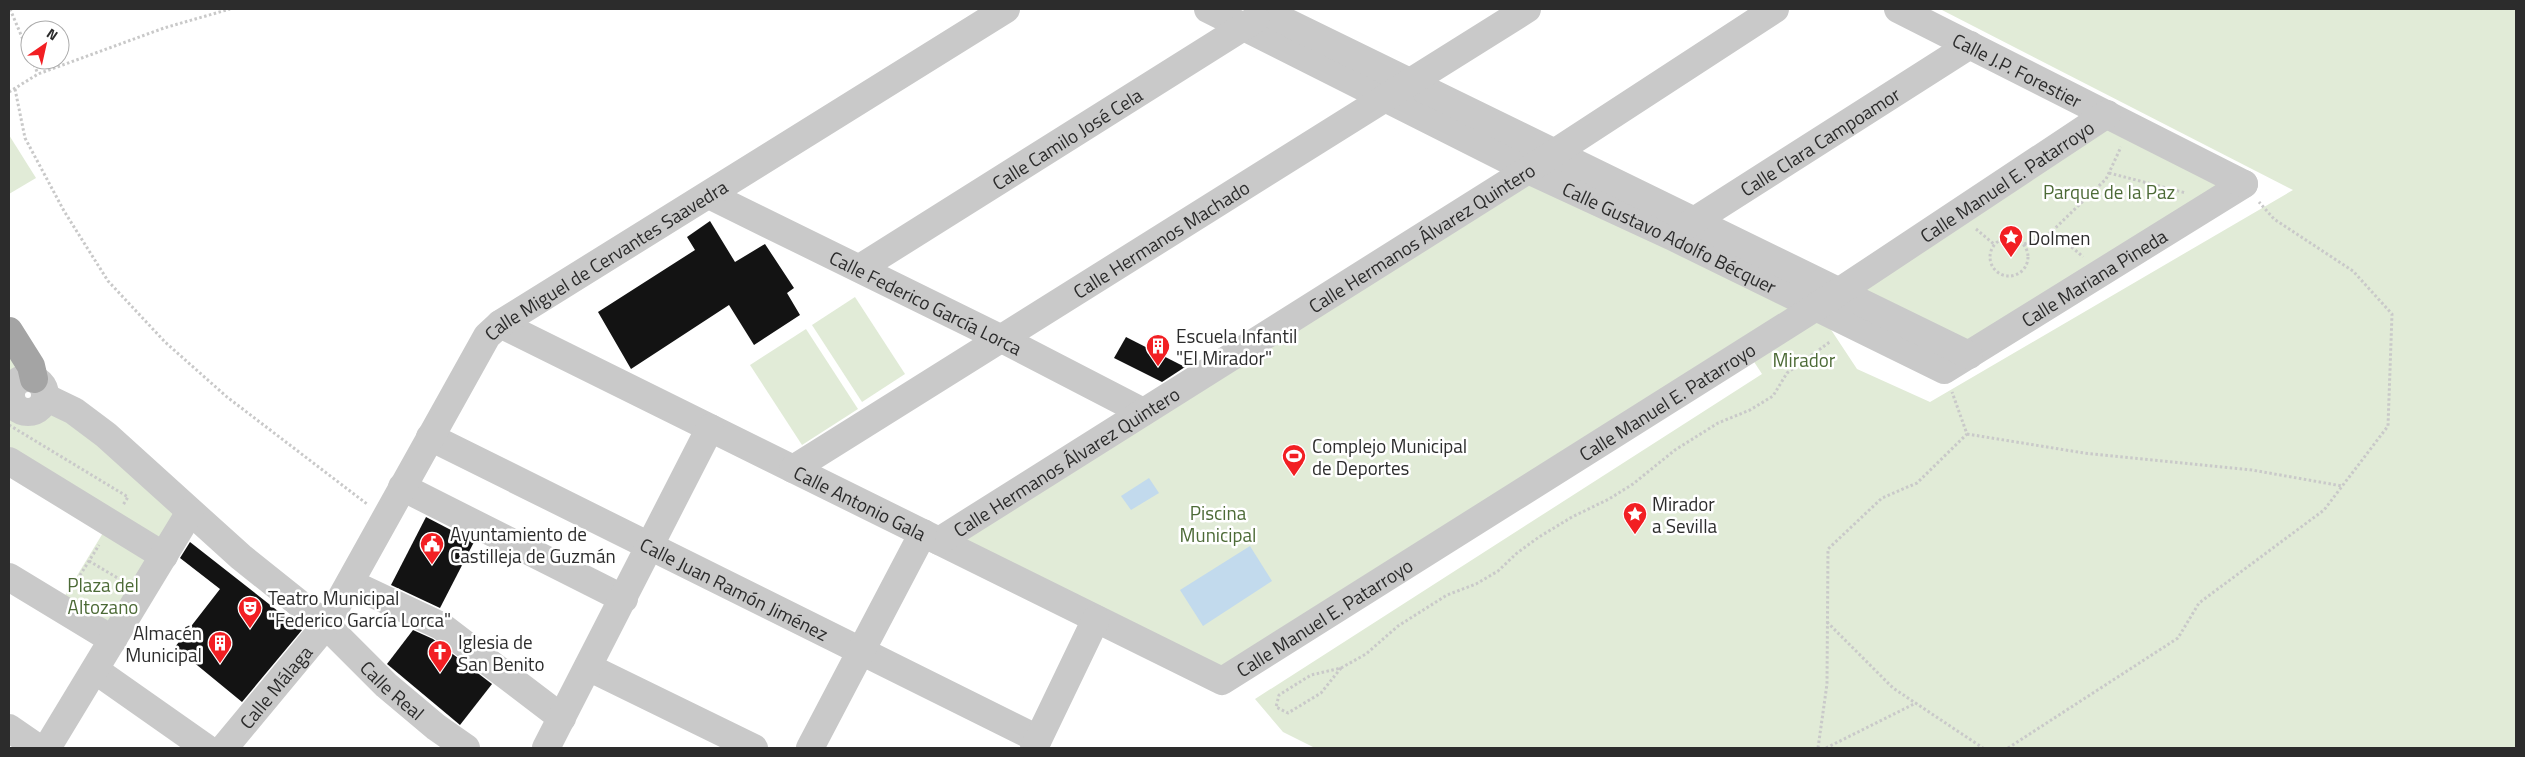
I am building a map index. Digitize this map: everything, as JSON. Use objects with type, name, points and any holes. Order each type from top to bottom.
[{"type":"main road","points":[[9,331],[31,366],[20,391]]},
{"type":"street","name":"Calle Miguel de Cervantes Saavedra","points":[[326,625],[487,336],[500,324],[1006,9]]},
{"type":"street","name":"Calle Gustavo Adolfo Bécquer","points":[[1208,9],[1260,14],[1411,83],[1969,355]]},
{"type":"street","name":"Calle Hermanos Machado","points":[[793,469],[1388,98],[1527,9]]},
{"type":"street","name":"Calle Hermanos Álvarez Quintero","points":[[931,537],[1142,412],[1528,170],[1774,9]]},
{"type":"street","name":"Calle J.P. Forestier","points":[[1898,9],[2244,184]]},
{"type":"street","name":"Calle Gustavo Adolfo Bécquer","points":[[1260,14],[1388,98],[1528,170],[1670,236],[1944,370]]},
{"type":"street","name":"Calle Camilo José Cela","points":[[860,268],[1260,14]]},
{"type":"street","name":"Calle Clara Campoamor","points":[[1670,236],[1970,45]]},
{"type":"street","name":"Calle Manuel E. Patarroyo","points":[[1222,681],[1839,292],[2118,120]]},
{"type":"street","name":"Calle Mariana Pineda","points":[[1944,370],[2244,184]]},
{"type":"street","name":"Calle Federico García Lorca","points":[[709,195],[1002,339],[1142,412]]},
{"type":"street","name":"Calle Antonio Gala","points":[[500,324],[1222,681]]},
{"type":"street","name":"Calle Real","points":[[20,391],[74,411],[106,435],[241,557],[326,625],[386,685],[461,747]]},
{"type":"street","points":[[546,748],[651,548],[710,428]]},
{"type":"street","name":"Calle Juan Ramón Jiménez","points":[[430,437],[861,652],[1036,744]]},
{"type":"street","points":[[9,461],[164,556]]},
{"type":"street","points":[[402,487],[624,600]]},
{"type":"street","points":[[47,748],[190,512]]},
{"type":"street","points":[[810,748],[861,652],[931,537]]},
{"type":"street","points":[[9,577],[113,640]]},
{"type":"street","points":[[350,583],[441,626],[562,718]]},
{"type":"street","points":[[1036,744],[1096,619]]},
{"type":"street","name":"Calle Málaga","points":[[224,748],[326,625]]},
{"type":"street","points":[[588,667],[754,748]]},
{"type":"street","points":[[95,670],[206,748]]},
{"type":"street","points":[[9,728],[38,748]]},
{"type":"path","points":[[10,9],[20,32]]},
{"type":"path","points":[[9,92],[38,74],[164,28],[230,9]]},
{"type":"path","points":[[36,70],[38,74]]},
{"type":"path","points":[[15,89],[25,138],[64,211],[108,281],[165,342],[226,397],[386,517]]},
{"type":"path","points":[[2046,238],[2085,202],[2109,174],[2118,120]]},
{"type":"path","points":[[2109,174],[2192,194],[2208,206]]},
{"type":"path","points":[[2008,748],[2178,638],[2199,603],[2324,510],[2388,426],[2392,314],[2353,271],[2274,219],[2244,184]]},
{"type":"path","points":[[2006,238],[2019,240],[2024,244],[2027,249],[2028,262],[2022,272],[2010,277],[1998,273],[1994,269],[1990,256],[1995,244],[2006,238]]},
{"type":"path","points":[[2024,244],[2046,238],[2056,239],[2074,248],[2098,274]]},
{"type":"path","points":[[1944,370],[1967,434]]},
{"type":"path","points":[[9,425],[128,497],[60,608]]},
{"type":"path","points":[[1967,434],[2084,453],[2252,470],[2342,486]]},
{"type":"path","points":[[1818,748],[1827,684],[1828,549],[1882,498],[1917,483],[1967,434]]},
{"type":"path","points":[[89,561],[142,593]]},
{"type":"path","points":[[1826,621],[1893,688],[1983,748]]},
{"type":"path","points":[[1341,668],[1311,701],[1288,713],[1276,707],[1279,694],[1301,680],[1341,668]]},
{"type":"path","points":[[1826,748],[1916,703]]},
{"type":"green space","points":[[1940,9],[2516,9],[2516,748],[1315,748],[1283,732],[1255,699],[1762,374],[1747,351],[1222,681],[939,541],[1528,170],[1816,307],[1857,369],[1930,402],[2293,190]]},
{"type":"green space","name":"Parque de la Paz","points":[[2107,114],[2244,184],[1969,355],[1839,292]]},
{"type":"green space","points":[[9,135],[36,178],[9,194]]},
{"type":"green space","points":[[855,297],[905,374],[862,402],[812,325]]},
{"type":"green space","points":[[806,329],[858,409],[802,445],[750,365]]},
{"type":"green space","points":[[9,331],[22,379],[17,381],[11,390],[9,389]]},
{"type":"green space","name":"Plaza del Altozano","points":[[9,396],[18,409],[26,412],[34,410],[43,402],[190,512],[113,640],[58,607],[109,523],[9,461]]},
{"type":"water","points":[[1149,478],[1159,493],[1131,510],[1121,496]]},
{"type":"water","points":[[1250,546],[1272,581],[1203,626],[1180,590]]},
{"type":"building","points":[[710,221],[735,262],[765,244],[794,288],[787,293],[800,315],[754,345],[729,305],[631,369],[598,312],[695,250],[687,237]]},
{"type":"building","name":"Escuela Infantil \"El Mirador\"","points":[[1126,337],[1185,367],[1162,382],[1114,358]]},
{"type":"building","name":"Ayuntamiento de Castilleja de Guzmán","points":[[426,517],[474,542],[440,608],[391,585]]},
{"type":"building","name":"Teatro Municipal \"Federico García Lorca\"","points":[[190,542],[302,630],[242,702],[175,647],[220,589],[180,558]]},
{"type":"building","name":"Iglesia de San Benito","points":[[413,630],[433,639],[492,684],[460,725],[387,664]]},
{"type":"place","name":"Dolmen","points":[[2011,258]]},
{"type":"place","name":"Escuela Infantil \"El Mirador\"","points":[[1158,367]]},
{"type":"place","name":"Complejo Municipal de Deportes","points":[[1294,477]]},
{"type":"place","name":"Mirador a Sevilla","points":[[1635,535]]},
{"type":"place","name":"Ayuntamiento de Castilleja de Guzmán","points":[[432,565]]},
{"type":"place","name":"Teatro Municipal \"Federico García Lorca\"","points":[[250,629]]},
{"type":"place","name":"Almacén Municipal","points":[[220,664]]},
{"type":"place","name":"Iglesia de San Benito","points":[[440,673]]},
{"type":"park label","name":"Mirador","points":[[1804,359]]},
{"type":"park label","name":"Piscina Municipal","points":[[1218,523]]}]
